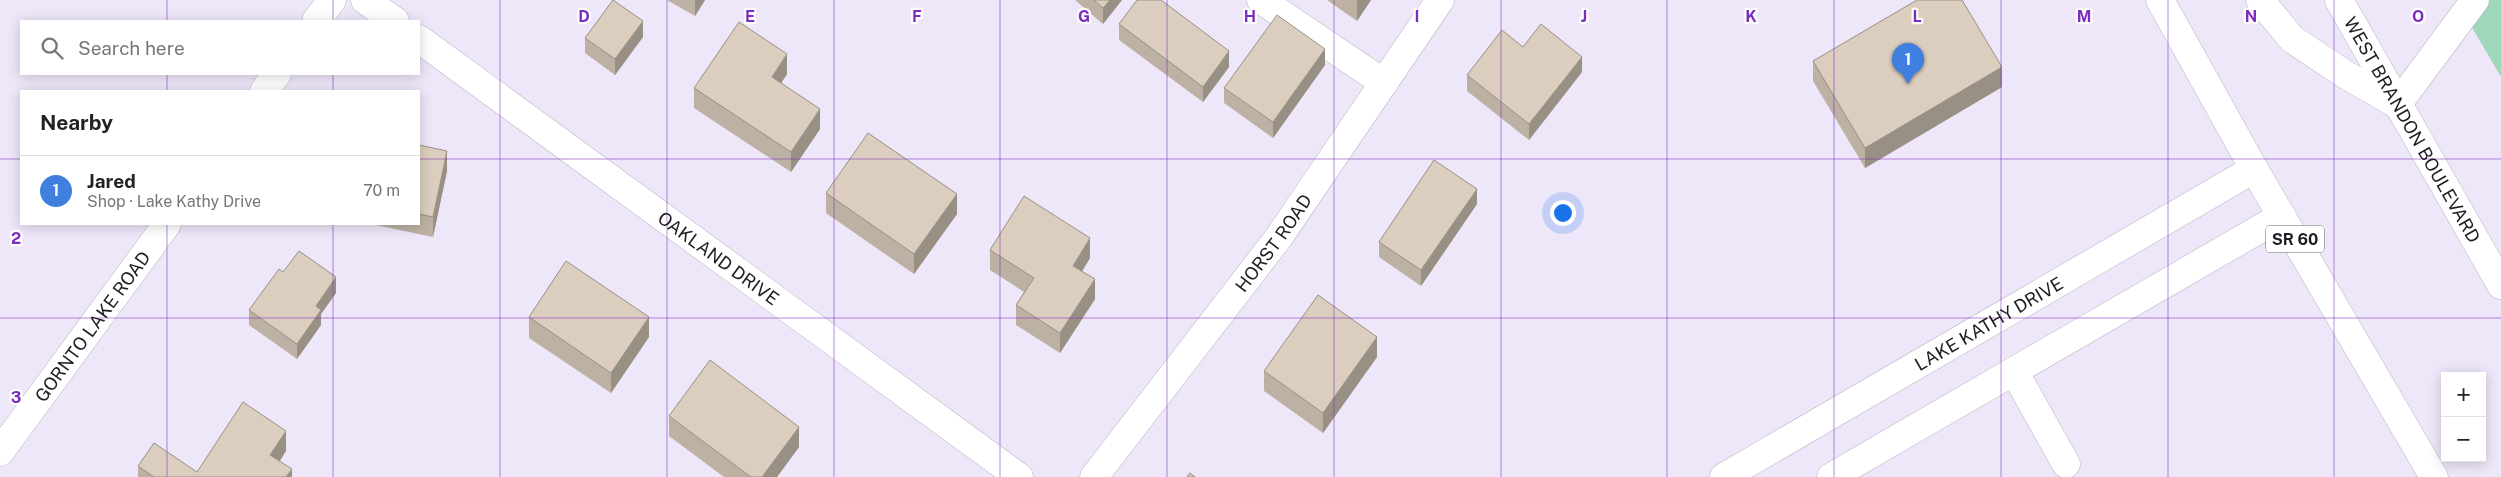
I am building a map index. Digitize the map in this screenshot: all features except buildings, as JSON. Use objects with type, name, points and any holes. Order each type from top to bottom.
[{"type":"main road","points":[[317,20],[332,0]]},
{"type":"main road","points":[[366,0],[394,20]]},
{"type":"main road","points":[[1261,0],[1384,84]]},
{"type":"main road","name":"HORST ROAD","points":[[1094,477],[1279,237],[1440,0]]},
{"type":"main road","name":"SR 60","points":[[2160,0],[2254,169],[2434,477]]},
{"type":"main road","points":[[2260,0],[2292,39],[2346,76],[2397,105],[2475,0]]},
{"type":"main road","name":"WEST BRANDON BOULEVARD","points":[[2339,0],[2501,285]]},
{"type":"main road","name":"OAKLAND DRIVE","points":[[420,40],[1019,477]]},
{"type":"main road","points":[[265,90],[276,75]]},
{"type":"main road","name":"LAKE KATHY DRIVE","points":[[1724,477],[2254,169]]},
{"type":"main road","points":[[1831,477],[2282,216]]},
{"type":"main road","name":"GORNTO LAKE ROAD","points":[[0,452],[166,225]]},
{"type":"main road","points":[[2014,371],[2066,464]]},
{"type":"green space","points":[[2456,0],[2501,0],[2501,77]]},
{"type":"place","name":"Jared","points":[[1908,84]]}]
